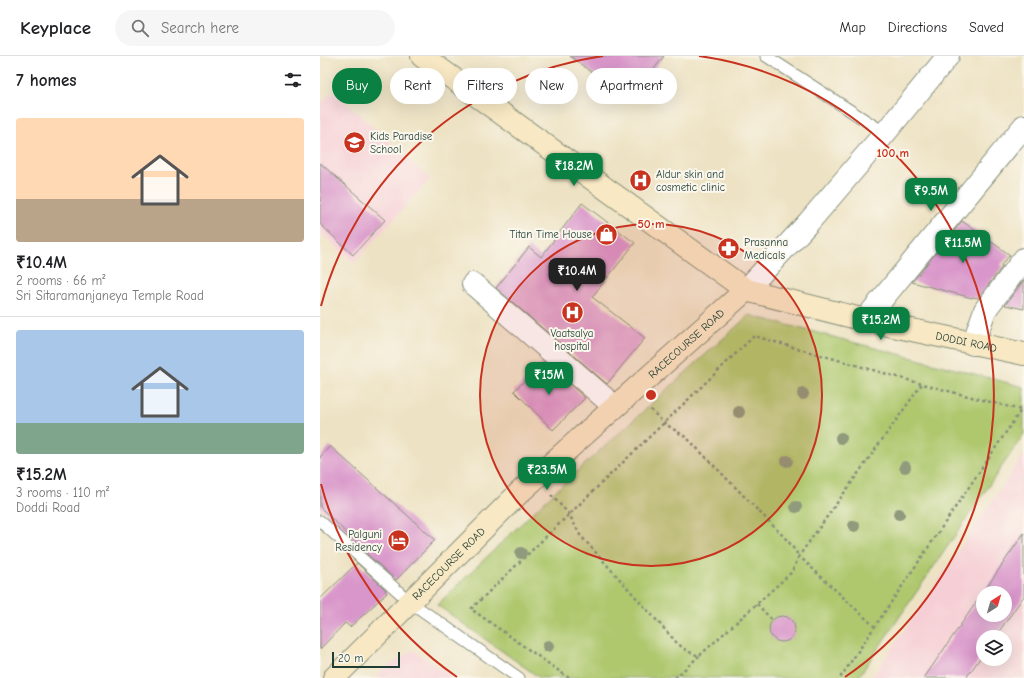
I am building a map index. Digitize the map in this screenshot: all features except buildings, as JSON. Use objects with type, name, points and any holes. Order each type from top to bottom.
[{"type":"street","points":[[422,56],[746,290]]},
{"type":"street","name":"RACECOURSE ROAD","points":[[334,678],[520,492],[746,290],[808,223],[948,56]]},
{"type":"street","points":[[865,320],[1024,126]]},
{"type":"street","points":[[973,344],[985,310],[1024,259]]},
{"type":"street","points":[[472,284],[615,407]]},
{"type":"street","name":"DODDI ROAD","points":[[746,290],[865,320],[1024,354]]},
{"type":"lane","points":[[766,56],[885,133]]},
{"type":"lane","points":[[320,521],[410,602],[519,678]]},
{"type":"path","points":[[569,678],[471,609],[754,336],[922,384],[1021,410],[840,678]]},
{"type":"path","points":[[675,678],[792,572],[799,556],[922,384]]},
{"type":"path","points":[[664,423],[687,438],[788,541],[799,556],[875,627]]},
{"type":"path","points":[[551,494],[569,514],[580,535],[677,643],[687,651],[699,656]]},
{"type":"path","points":[[757,604],[772,620]]},
{"type":"shaded area","name":"Kids Paradise School","points":[[332,92],[332,104],[347,104],[430,179],[354,263],[320,232],[320,105]]},
{"type":"shaded area","points":[[1024,454],[1024,678],[872,678]]},
{"type":"shaded area","points":[[413,650],[454,678],[375,678],[382,670]]},
{"type":"green space","points":[[749,315],[1024,387],[1024,434],[858,678],[540,678],[437,605],[551,495]]},
{"type":"place","name":"Kids Paradise School","points":[[354,142]]},
{"type":"place","name":"Aldur skin and cosmetic clinic","points":[[640,180]]},
{"type":"place","name":"Titan Time House","points":[[607,234]]},
{"type":"place","name":"Prasanna Medicals","points":[[729,248]]},
{"type":"place","name":"Vaatsalya hospital","points":[[572,313]]},
{"type":"place","name":"Palguni Residency","points":[[398,540]]}]
